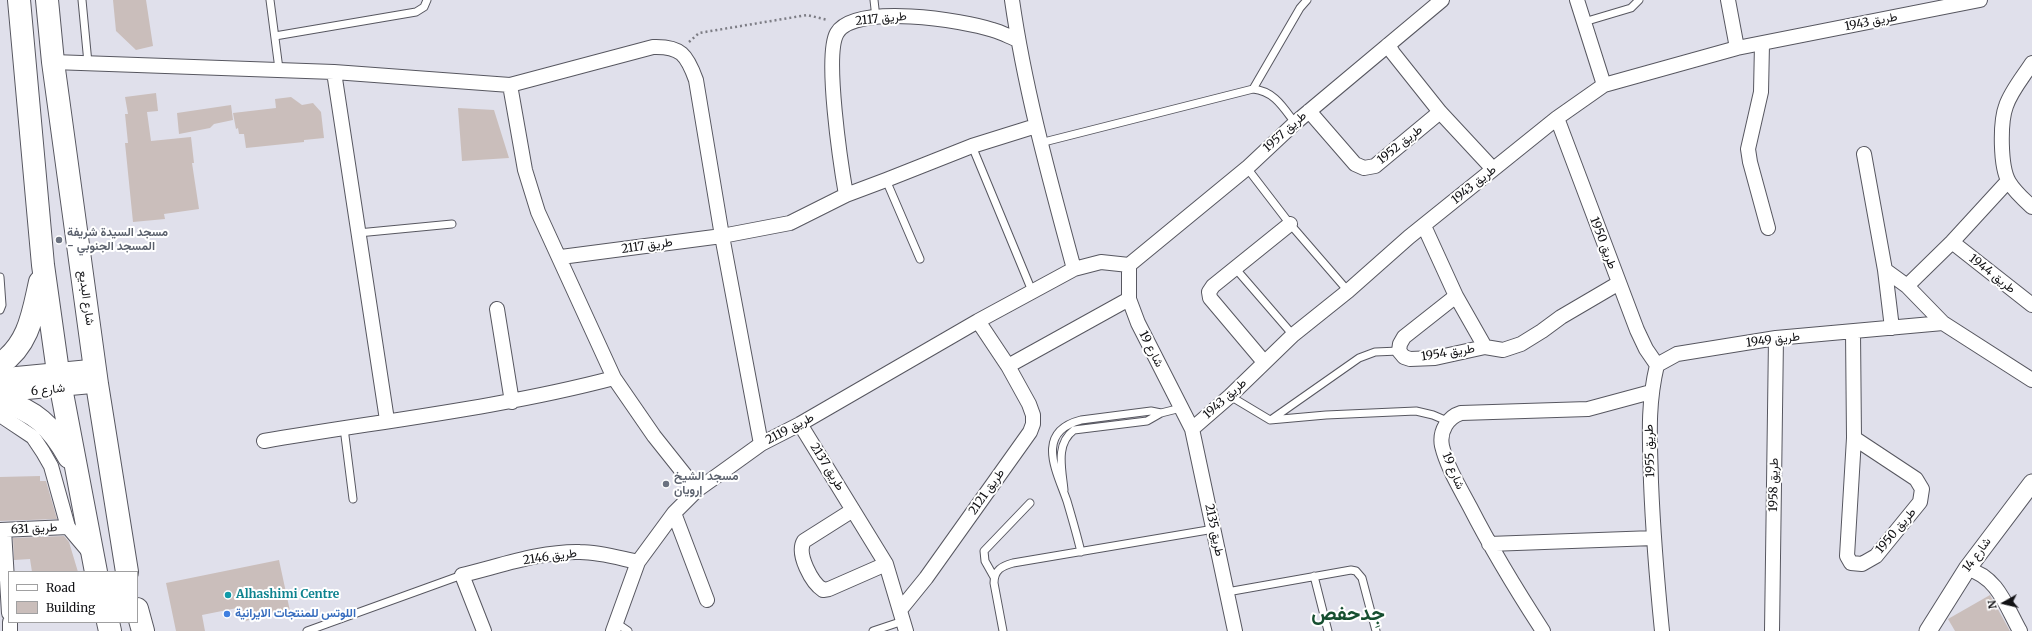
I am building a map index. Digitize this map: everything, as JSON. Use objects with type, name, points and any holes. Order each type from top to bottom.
[{"type":"main road","points":[[19,0],[43,265],[59,380],[94,564]]},
{"type":"main road","name":"شارع البديع","points":[[47,0],[53,62],[96,376],[127,571]]},
{"type":"main road","points":[[0,364],[16,350],[28,331],[43,265]]},
{"type":"main road","points":[[0,400],[22,408],[47,425],[58,437],[76,469]]},
{"type":"main road","points":[[138,613],[143,631]]},
{"type":"street","points":[[1012,0],[1018,40],[1036,126],[1074,269]]},
{"type":"street","name":"طريق 1957","points":[[1129,265],[1246,168],[1295,122],[1442,0]]},
{"type":"street","points":[[1577,0],[1604,85]]},
{"type":"street","points":[[1728,0],[1737,48]]},
{"type":"street","name":"طريق 1943","points":[[1192,429],[1230,396],[1293,335],[1348,291],[1409,237],[1557,118],[1604,85],[1737,48],[1980,0]]},
{"type":"street","name":"طريق 2117","points":[[846,196],[838,152],[832,60],[833,42],[837,32],[844,24],[858,20],[903,15],[935,18],[993,30],[1018,40]]},
{"type":"street","points":[[1762,44],[1761,92],[1748,148],[1750,162],[1768,228]]},
{"type":"street","points":[[1388,45],[1440,112],[1493,170]]},
{"type":"street","points":[[53,62],[279,69],[510,85],[653,47],[666,47],[680,50],[690,63],[696,80],[722,236],[761,444]]},
{"type":"street","points":[[2032,64],[2006,104],[2002,119],[2001,139],[2008,181],[2016,193],[2032,207]]},
{"type":"street","points":[[334,72],[387,420]]},
{"type":"street","points":[[510,85],[525,170],[538,212],[561,257],[614,378],[654,436],[697,490]]},
{"type":"street","name":"طريق 1952","points":[[1309,111],[1355,164],[1364,168],[1375,166],[1440,112]]},
{"type":"street","name":"طريق 1950","points":[[1557,118],[1640,336],[1657,365]]},
{"type":"street","name":"طريق 2117","points":[[561,257],[722,236],[790,223],[846,196],[972,146],[1036,126]]},
{"type":"street","points":[[1864,154],[1885,270],[1892,328]]},
{"type":"street","points":[[1908,286],[1952,242],[2008,181]]},
{"type":"street","points":[[1264,362],[1210,298],[1209,292],[1213,286],[1234,268],[1290,224]]},
{"type":"street","name":"طريق 1954","points":[[1424,226],[1456,296],[1485,347]]},
{"type":"street","name":"طريق 1944","points":[[1952,242],[2032,305]]},
{"type":"street","name":"طريق 2119","points":[[614,626],[638,562],[674,513],[697,490],[761,444],[800,424],[978,321],[1074,269],[1101,262],[1129,265]]},
{"type":"street","name":"شارع 19","points":[[1129,265],[1129,299],[1138,323],[1192,429]]},
{"type":"street","points":[[1885,270],[1908,286],[1943,323],[2032,380]]},
{"type":"street","name":"طريق 1954","points":[[1399,351],[1404,357],[1410,359],[1435,358],[1485,347],[1503,350],[1521,344],[1561,317],[1619,283]]},
{"type":"street","points":[[1399,351],[1400,344],[1404,337],[1456,296]]},
{"type":"street","points":[[1008,366],[1129,299]]},
{"type":"street","points":[[497,309],[512,402]]},
{"type":"street","name":"طريق 2121","points":[[903,621],[926,578],[1030,432],[1033,424],[1033,415],[1029,404],[1008,366],[978,321]]},
{"type":"street","name":"طريق 1949","points":[[1657,365],[1677,354],[1776,338],[1943,323]]},
{"type":"street","name":"طريق 1950","points":[[1853,332],[1854,438],[1847,556],[1851,563],[1862,564],[1876,556],[1920,502],[1922,489],[1916,479],[1854,438]]},
{"type":"street","name":"طريق 1958","points":[[1772,631],[1776,338]]},
{"type":"street","name":"طريق 1955","points":[[1657,365],[1650,392],[1649,426],[1654,538],[1662,631]]},
{"type":"street","name":"شارع 6","points":[[0,393],[59,380],[96,376]]},
{"type":"street","name":"شارع 6","points":[[0,377],[59,380]]},
{"type":"street","points":[[264,440],[512,402],[614,378]]},
{"type":"street","points":[[1447,420],[1454,415],[1461,413],[1588,409],[1650,392]]},
{"type":"street","points":[[0,415],[33,437],[43,452],[51,466],[68,527],[94,564]]},
{"type":"street","name":"شارع 19","points":[[1447,420],[1443,433],[1442,445],[1457,484],[1489,544],[1543,631]]},
{"type":"street","name":"طريق 2137","points":[[800,424],[886,564],[903,621]]},
{"type":"street","name":"طريق 2135","points":[[1192,429],[1235,631]]},
{"type":"street","name":"شارع 14","points":[[1928,631],[1967,569],[2032,483]]},
{"type":"street","points":[[853,510],[804,542],[801,546],[800,553],[816,586],[823,590],[829,589],[886,564]]},
{"type":"street","points":[[674,513],[707,600]]},
{"type":"street","name":"طريق 631","points":[[2,530],[68,527]]},
{"type":"street","points":[[2,530],[8,601]]},
{"type":"street","points":[[1489,544],[1654,538]]},
{"type":"street","name":"طريق 2146","points":[[462,575],[523,560],[580,552],[598,553],[638,562]]},
{"type":"street","points":[[1967,569],[1985,576],[1993,582],[2020,631]]},
{"type":"street","points":[[462,575],[484,631]]},
{"type":"lane","points":[[82,0],[88,63]]},
{"type":"lane","points":[[270,0],[276,36],[279,69]]},
{"type":"lane","points":[[276,36],[416,12],[424,7],[427,0]]},
{"type":"lane","points":[[874,0],[876,18]]},
{"type":"lane","points":[[1253,89],[1300,8],[1308,0]]},
{"type":"lane","points":[[1584,22],[1631,8],[1639,0]]},
{"type":"lane","points":[[1040,142],[1253,89],[1273,95],[1295,122]]},
{"type":"lane","points":[[972,146],[1032,291]]},
{"type":"lane","points":[[1246,168],[1290,224],[1348,291]]},
{"type":"lane","points":[[886,180],[920,259]]},
{"type":"lane","points":[[358,233],[452,224]]},
{"type":"lane","points":[[1234,268],[1293,335]]},
{"type":"lane","points":[[0,277],[1,307]]},
{"type":"lane","points":[[1270,420],[1359,358],[1375,352],[1399,351]]},
{"type":"lane","points":[[1230,396],[1270,420],[1326,415],[1416,411],[1447,420]]},
{"type":"lane","points":[[1081,552],[1064,494],[1053,467],[1052,449],[1055,438],[1070,423],[1081,420],[1151,411],[1161,413],[1181,408]]},
{"type":"lane","points":[[344,428],[353,499]]},
{"type":"lane","points":[[1002,631],[994,577],[985,561],[984,551],[1030,503]]},
{"type":"lane","points":[[994,577],[997,572],[1007,564],[1214,529]]},
{"type":"lane","points":[[1227,592],[1351,570],[1360,574],[1376,631]]},
{"type":"lane","name":"طريق 2146","points":[[307,631],[462,575]]},
{"type":"lane","points":[[1314,576],[1328,631]]},
{"type":"lane","points":[[873,631],[889,628],[903,621]]},
{"type":"lane","points":[[614,626],[628,631]]},
{"type":"path","points":[[680,50],[699,32],[807,15],[844,24]]},
{"type":"building","points":[[113,0],[146,0],[153,46],[136,50],[116,31]]},
{"type":"building","points":[[156,93],[158,111],[147,112],[151,141],[191,137],[194,163],[192,163],[199,209],[164,214],[165,219],[133,222],[125,143],[128,143],[125,114],[128,114],[125,97]]},
{"type":"building","points":[[291,97],[302,105],[313,103],[321,112],[324,138],[304,140],[304,142],[246,148],[244,134],[239,134],[238,128],[236,129],[233,113],[276,108],[275,99]]},
{"type":"building","points":[[231,105],[233,120],[214,124],[210,128],[179,134],[177,113]]},
{"type":"building","points":[[458,108],[494,110],[509,158],[462,161]]},
{"type":"building","points":[[40,476],[40,481],[46,481],[57,519],[0,521],[0,477]]},
{"type":"building","points":[[64,536],[69,542],[78,571],[32,571],[30,559],[14,560],[13,538]]},
{"type":"building","name":"Alhashimi Centre","points":[[279,560],[290,611],[245,621],[242,607],[202,615],[205,631],[176,631],[166,583]]},
{"type":"building","points":[[1990,595],[2010,631],[1955,631],[1948,619]]},
{"type":"place","name":"مسجد السيدة شريفة - المسجد الجنوبي","points":[[59,240]]},
{"type":"place","name":"مسجد الشيخ إرويان","points":[[666,484]]},
{"type":"place","name":"Alhashimi Centre","points":[[228,595]]},
{"type":"place","name":"اللوتس للمنتجات الايرانية","points":[[227,614]]},
{"type":"district","name":"جِدحفص","points":[[1348,614]]}]
